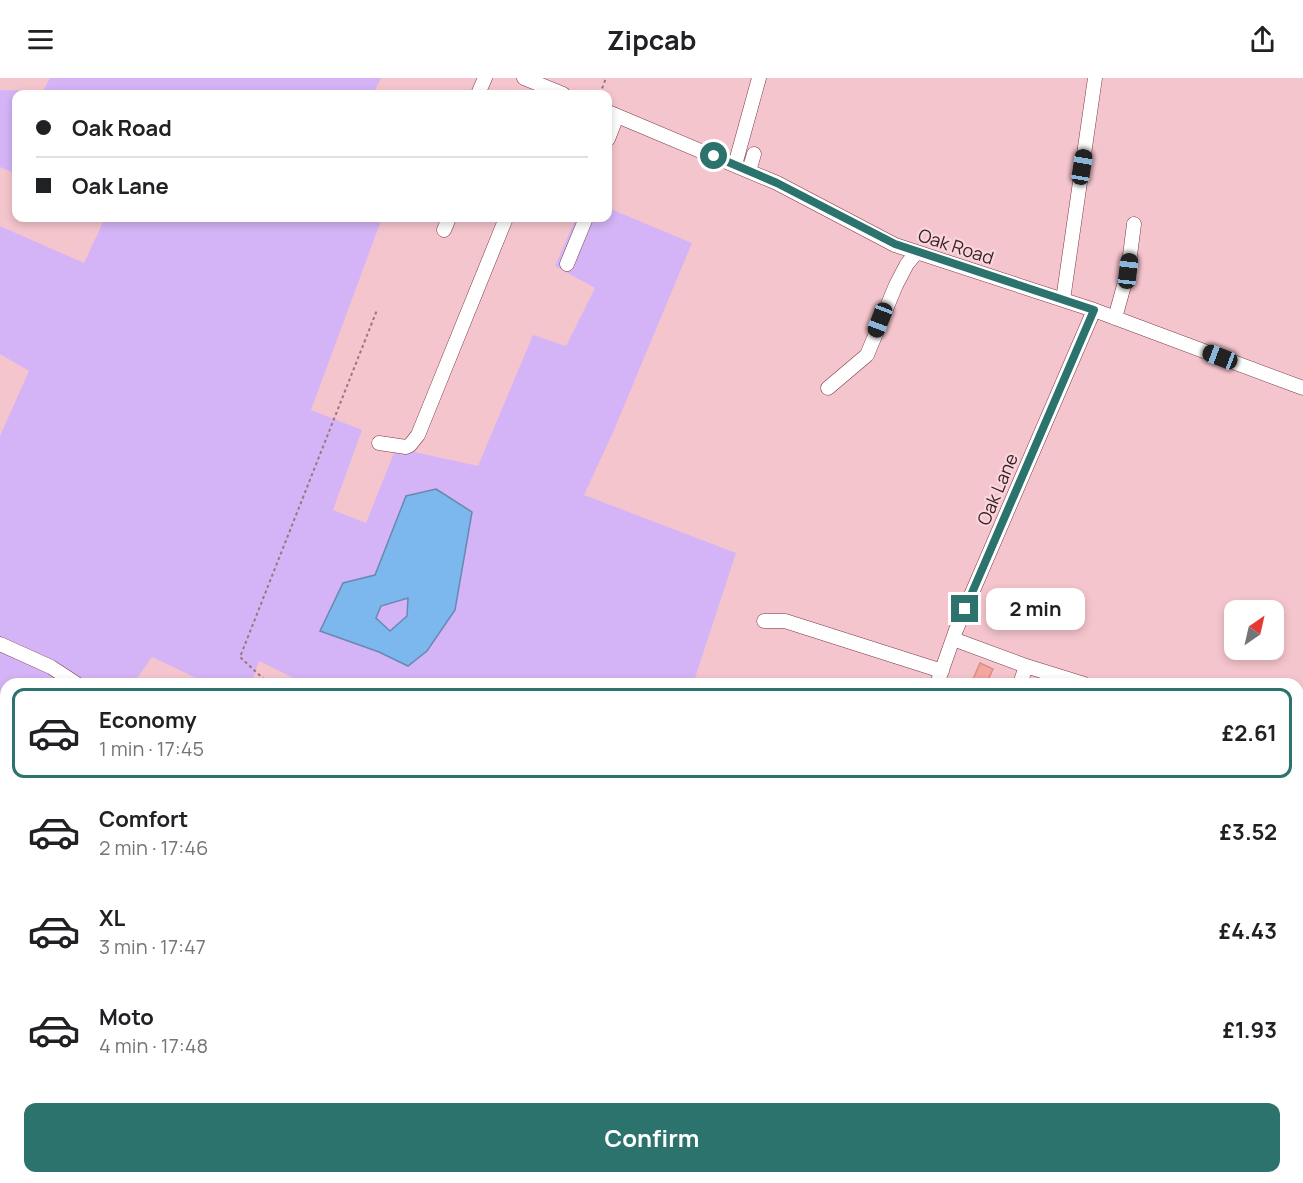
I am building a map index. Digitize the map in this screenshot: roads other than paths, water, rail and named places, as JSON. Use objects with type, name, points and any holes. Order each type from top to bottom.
[{"type":"street","points":[[735,165],[759,78]]},
{"type":"street","points":[[1063,300],[1095,78]]},
{"type":"street","points":[[529,79],[551,90]]},
{"type":"street","name":"Oak Road","points":[[612,114],[749,171],[895,244],[1094,310],[1303,388]]},
{"type":"street","points":[[749,171],[754,154]]},
{"type":"street","points":[[379,443],[406,447],[410,446],[418,435],[504,222]]},
{"type":"street","points":[[567,264],[584,222]]},
{"type":"street","points":[[1115,318],[1128,271],[1134,224]]},
{"type":"street","points":[[828,388],[867,355],[896,285],[917,252]]},
{"type":"street","name":"Oak Lane","points":[[940,677],[953,639],[1094,310]]},
{"type":"street","points":[[764,621],[785,621],[940,677]]},
{"type":"street","points":[[953,639],[1065,678]]},
{"type":"street","points":[[3,650],[51,667],[67,678]]},
{"type":"street","points":[[1022,678],[1026,666]]},
{"type":"water","points":[[436,489],[472,512],[455,610],[427,651],[408,666],[379,652],[320,631],[343,583],[375,575],[406,496]],"holes":[[[408,598],[407,616],[390,631],[376,618],[381,606]]]}]
